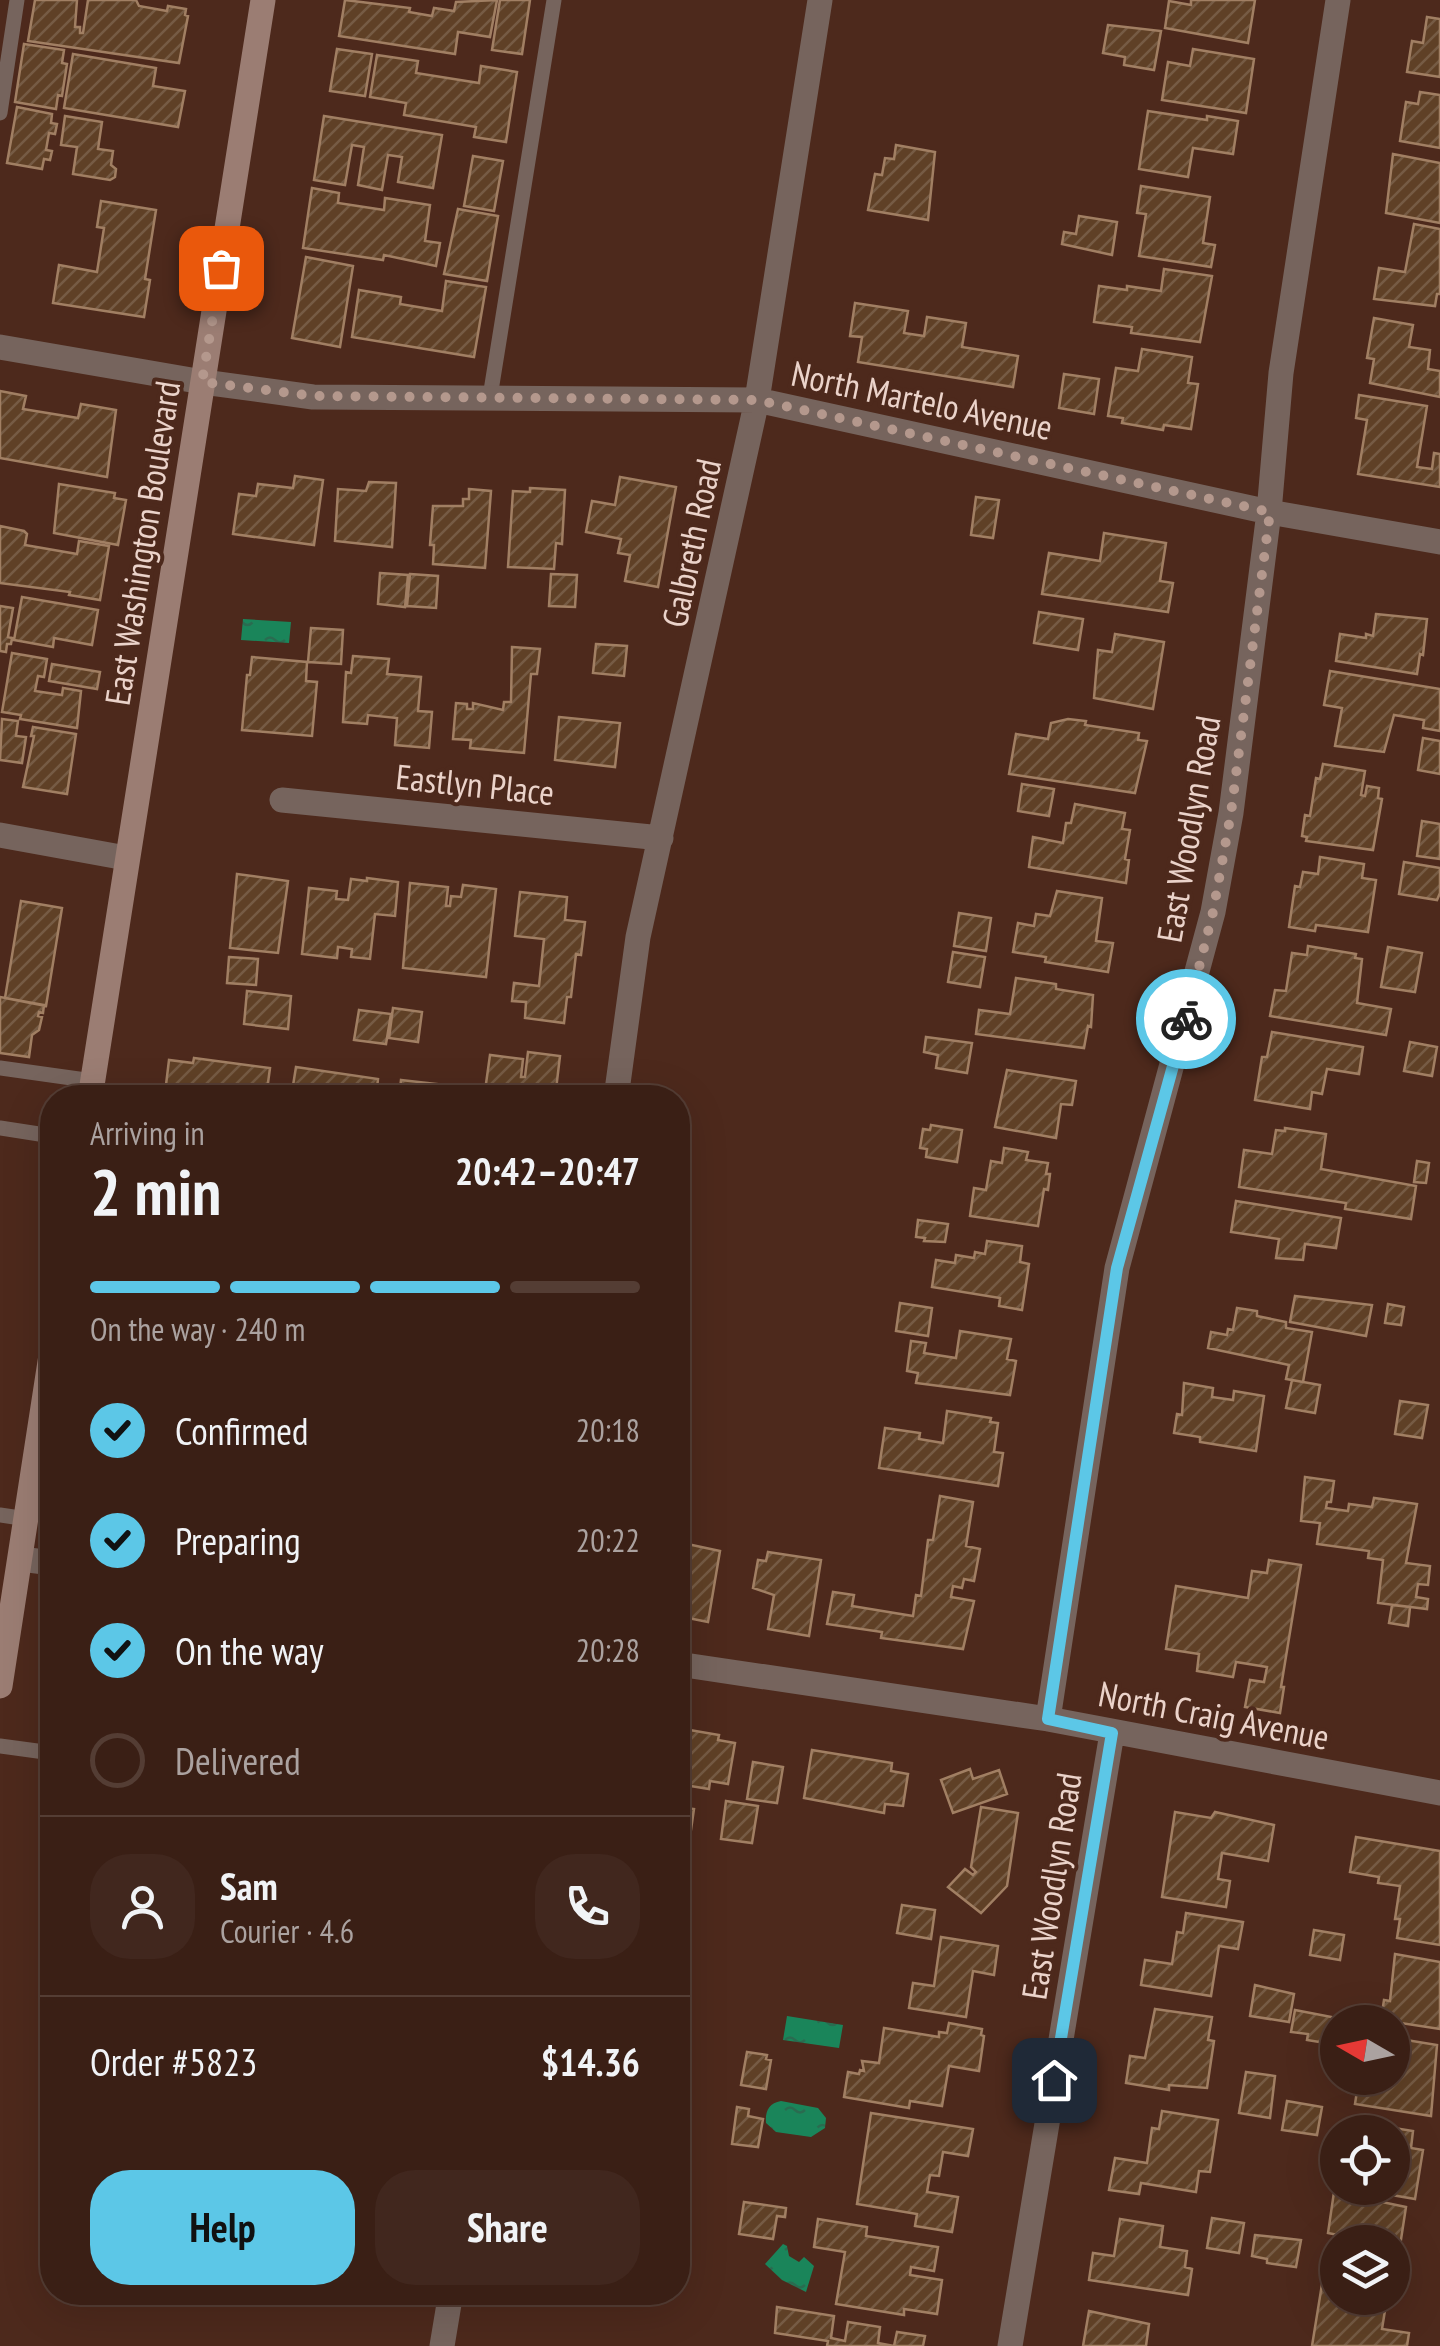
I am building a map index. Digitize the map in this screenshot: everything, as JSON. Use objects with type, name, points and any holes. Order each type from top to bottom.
[{"type":"main road","name":"East Washington Boulevard","points":[[93,1085],[263,0]]},
{"type":"main road","points":[[1,1673],[40,1430]]},
{"type":"street","name":"Galbreth Road","points":[[618,1085],[638,937],[757,400],[820,0]]},
{"type":"street","name":"East Woodlyn Road","points":[[1048,1719],[1117,1268],[1182,1032],[1222,862],[1270,512],[1284,354],[1338,0]]},
{"type":"street","name":"North Martelo Avenue","points":[[0,347],[202,382],[313,396],[757,400],[1270,512],[1440,542]]},
{"type":"street","name":"Eastlyn Place","points":[[282,800],[661,838]]},
{"type":"street","points":[[0,835],[126,858]]},
{"type":"street","points":[[21,1559],[40,1562]]},
{"type":"street","name":"North Craig Avenue","points":[[690,1666],[1048,1719],[1440,1793]]},
{"type":"street","name":"East Woodlyn Road","points":[[1010,2346],[1112,1733]]},
{"type":"street","points":[[442,2346],[449,2305]]},
{"type":"lane","points":[[0,112],[18,0]]},
{"type":"lane","points":[[490,397],[554,0]]},
{"type":"lane","points":[[0,1068],[71,1085]]},
{"type":"lane","points":[[0,1128],[40,1134]]},
{"type":"lane","points":[[0,1515],[27,1519]]},
{"type":"lane","points":[[0,1746],[40,1751]]},
{"type":"water","points":[[243,619],[291,622],[289,643],[241,640]]},
{"type":"water","points":[[787,2016],[843,2025],[839,2048],[783,2040]]},
{"type":"water","points":[[781,2101],[818,2108],[826,2118],[825,2128],[811,2137],[776,2132],[766,2123],[766,2115],[771,2106]]},
{"type":"water","points":[[783,2244],[789,2256],[799,2262],[804,2257],[814,2266],[806,2292],[782,2280],[765,2264]]},
{"type":"building","points":[[35,0],[77,0],[75,27],[80,27],[80,33],[88,0],[136,0],[139,6],[167,11],[168,6],[186,9],[179,63],[28,41]]},
{"type":"building","points":[[345,0],[410,8],[409,12],[432,16],[434,8],[454,11],[456,2],[497,0],[490,37],[458,32],[455,54],[339,36]]},
{"type":"building","points":[[500,0],[530,0],[522,54],[492,50]]},
{"type":"building","points":[[1191,0],[1255,0],[1248,43],[1165,28],[1169,1],[1191,5]]},
{"type":"building","points":[[1427,17],[1440,19],[1440,77],[1407,72],[1412,41],[1423,43]]},
{"type":"building","points":[[1108,25],[1161,31],[1154,70],[1124,65],[1125,57],[1103,53]]},
{"type":"building","points":[[24,44],[64,50],[62,63],[67,64],[56,109],[15,102]]},
{"type":"building","points":[[337,49],[372,54],[365,96],[330,91]]},
{"type":"building","points":[[1193,49],[1254,59],[1246,113],[1162,100],[1168,62],[1190,66]]},
{"type":"building","points":[[73,54],[156,68],[153,86],[185,91],[178,127],[64,108]]},
{"type":"building","points":[[377,55],[418,61],[416,73],[479,83],[481,66],[517,72],[506,142],[474,137],[476,127],[404,115],[406,103],[370,97]]},
{"type":"building","points":[[1420,92],[1440,95],[1440,148],[1400,141],[1406,102],[1418,104]]},
{"type":"building","points":[[17,107],[52,114],[51,123],[57,124],[55,134],[49,133],[46,150],[52,151],[50,160],[44,159],[42,169],[7,163]]},
{"type":"building","points":[[1148,111],[1238,121],[1233,154],[1193,148],[1188,177],[1139,169]]},
{"type":"building","points":[[65,116],[102,122],[98,149],[113,151],[111,165],[116,169],[115,177],[110,180],[73,174],[77,147],[61,145]]},
{"type":"building","points":[[324,116],[442,135],[433,188],[398,182],[402,157],[388,155],[382,190],[358,185],[364,147],[352,145],[345,185],[314,180]]},
{"type":"building","points":[[896,145],[935,152],[928,220],[868,210],[875,174],[882,175],[885,158],[894,159]]},
{"type":"building","points":[[1393,154],[1440,163],[1440,223],[1386,213]]},
{"type":"building","points":[[473,156],[503,161],[494,211],[464,206]]},
{"type":"building","points":[[1141,186],[1210,197],[1203,243],[1215,245],[1211,267],[1139,256],[1146,214],[1137,213]]},
{"type":"building","points":[[312,188],[339,193],[338,203],[384,210],[385,198],[430,205],[425,241],[440,243],[436,266],[384,255],[383,260],[303,248]]},
{"type":"building","points":[[101,201],[156,210],[145,279],[150,280],[144,317],[53,303],[59,265],[97,272],[104,228],[97,227]]},
{"type":"building","points":[[458,209],[498,216],[487,281],[444,274]]},
{"type":"building","points":[[1079,216],[1117,222],[1112,255],[1062,244],[1064,232],[1076,234]]},
{"type":"building","points":[[1414,224],[1440,229],[1440,294],[1435,306],[1374,299],[1379,268],[1405,272]]},
{"type":"building","points":[[306,257],[353,266],[340,347],[292,338]]},
{"type":"building","points":[[1164,269],[1212,276],[1200,342],[1131,333],[1132,327],[1094,322],[1099,286],[1161,291]]},
{"type":"building","points":[[446,281],[486,287],[474,357],[352,337],[359,290],[401,297],[400,304],[442,311]]},
{"type":"building","points":[[855,303],[908,311],[904,333],[924,336],[927,317],[966,323],[962,347],[1018,356],[1013,387],[858,362],[862,337],[850,336]]},
{"type":"building","points":[[1374,318],[1413,325],[1409,347],[1430,350],[1428,369],[1440,371],[1440,397],[1370,383],[1374,359],[1367,358]]},
{"type":"building","points":[[1142,349],[1192,357],[1188,383],[1198,384],[1191,429],[1164,425],[1163,430],[1122,423],[1123,418],[1108,416],[1116,368],[1138,371]]},
{"type":"building","points":[[1064,374],[1099,379],[1094,414],[1059,408]]},
{"type":"building","points":[[0,391],[26,396],[23,409],[78,418],[81,404],[116,410],[107,477],[0,458]]},
{"type":"building","points":[[1359,395],[1427,406],[1417,467],[1432,469],[1434,453],[1440,454],[1440,487],[1358,474],[1367,420],[1356,418]]},
{"type":"building","points":[[295,476],[323,480],[314,545],[233,534],[239,494],[256,496],[258,484],[293,488]]},
{"type":"building","points":[[620,477],[676,487],[658,587],[625,581],[630,555],[618,553],[621,539],[586,532],[592,501],[615,505]]},
{"type":"building","points":[[369,482],[396,483],[392,547],[335,541],[338,489],[366,491]]},
{"type":"building","points":[[59,484],[115,493],[114,498],[126,500],[118,545],[54,533]]},
{"type":"building","points":[[530,488],[565,490],[562,544],[556,543],[554,569],[508,567],[513,491],[530,492]]},
{"type":"building","points":[[469,489],[491,491],[485,568],[433,564],[433,506],[463,506],[463,499],[469,499]]},
{"type":"building","points":[[976,497],[999,500],[993,538],[971,535]]},
{"type":"building","points":[[0,526],[24,531],[25,545],[77,554],[79,541],[109,546],[100,600],[0,583]]},
{"type":"building","points":[[1104,533],[1166,543],[1160,581],[1173,583],[1168,612],[1042,594],[1049,553],[1100,561]]},
{"type":"building","points":[[380,573],[408,575],[405,607],[378,604]]},
{"type":"building","points":[[410,574],[438,576],[436,608],[407,606]]},
{"type":"building","points":[[551,574],[577,575],[575,607],[549,606]]},
{"type":"building","points":[[22,597],[98,610],[92,645],[54,638],[53,647],[14,640]]},
{"type":"building","points":[[0,606],[13,608],[8,637],[12,638],[6,652],[0,651]]},
{"type":"building","points":[[1039,612],[1083,619],[1078,650],[1034,643]]},
{"type":"building","points":[[1376,614],[1427,619],[1417,674],[1336,661],[1340,634],[1373,636]]},
{"type":"building","points":[[311,628],[343,630],[341,664],[308,662]]},
{"type":"building","points":[[1115,634],[1164,642],[1153,709],[1094,698],[1098,650],[1112,652]]},
{"type":"building","points":[[596,644],[627,646],[624,676],[593,673]]},
{"type":"building","points":[[512,647],[540,649],[537,674],[531,674],[524,753],[470,748],[471,740],[453,739],[456,703],[467,704],[467,709],[473,709],[473,703],[503,710],[504,702],[511,702]]},
{"type":"building","points":[[12,653],[47,659],[44,677],[38,676],[35,691],[62,695],[63,688],[81,691],[77,728],[20,719],[21,715],[2,712]]},
{"type":"building","points":[[353,656],[389,659],[387,674],[421,677],[418,711],[432,712],[429,748],[395,745],[397,718],[368,715],[367,724],[343,722],[346,672],[351,673]]},
{"type":"building","points":[[252,657],[307,662],[306,681],[317,682],[312,736],[242,730]]},
{"type":"building","points":[[52,664],[100,672],[97,689],[49,681]]},
{"type":"building","points":[[1330,671],[1440,689],[1440,731],[1423,728],[1424,720],[1394,715],[1384,752],[1335,746],[1342,708],[1324,705]]},
{"type":"building","points":[[559,717],[620,723],[615,767],[555,760]]},
{"type":"building","points":[[2,719],[18,721],[16,736],[26,737],[22,763],[0,760]]},
{"type":"building","points":[[1068,719],[1139,733],[1138,740],[1147,741],[1135,793],[1009,774],[1016,734],[1048,739],[1051,723]]},
{"type":"building","points":[[33,727],[76,734],[67,794],[23,787]]},
{"type":"building","points":[[1423,738],[1440,741],[1440,774],[1418,770]]},
{"type":"building","points":[[1323,764],[1365,771],[1361,795],[1365,796],[1367,786],[1379,788],[1378,798],[1382,799],[1373,850],[1306,841],[1307,837],[1302,836]]},
{"type":"building","points":[[1022,784],[1054,789],[1049,816],[1018,811]]},
{"type":"building","points":[[1075,804],[1125,813],[1122,829],[1130,830],[1126,883],[1029,867],[1033,837],[1063,843],[1066,823],[1071,823]]},
{"type":"building","points":[[1422,821],[1440,824],[1440,859],[1417,856]]},
{"type":"building","points":[[1320,857],[1364,864],[1362,878],[1376,880],[1368,932],[1316,925],[1315,931],[1289,927],[1295,886],[1300,887],[1303,872],[1318,874]]},
{"type":"building","points":[[1404,862],[1440,868],[1437,900],[1399,894]]},
{"type":"building","points":[[237,874],[288,881],[278,953],[230,948]]},
{"type":"building","points":[[351,879],[398,882],[395,916],[375,914],[370,959],[351,957],[352,949],[338,947],[337,958],[302,954],[309,888],[337,891],[336,899],[348,900]]},
{"type":"building","points":[[410,883],[448,887],[446,906],[450,906],[451,896],[461,897],[463,885],[496,889],[486,977],[403,968]]},
{"type":"building","points":[[1057,891],[1102,898],[1096,941],[1113,943],[1108,972],[1045,962],[1046,957],[1013,952],[1018,923],[1034,926],[1036,914],[1050,916]]},
{"type":"building","points":[[520,892],[567,897],[565,920],[585,922],[564,1023],[525,1018],[526,1002],[512,1001],[514,983],[539,986],[544,939],[515,936]]},
{"type":"building","points":[[21,901],[62,908],[46,1006],[5,998]]},
{"type":"building","points":[[959,913],[991,918],[986,951],[954,946]]},
{"type":"building","points":[[1308,946],[1356,954],[1355,958],[1362,959],[1357,1003],[1391,1009],[1386,1035],[1270,1016],[1275,990],[1286,991],[1292,953],[1307,955]]},
{"type":"building","points":[[1388,947],[1422,953],[1415,992],[1381,987]]},
{"type":"building","points":[[953,952],[985,957],[980,987],[948,982]]},
{"type":"building","points":[[229,957],[258,959],[256,985],[227,983]]},
{"type":"building","points":[[1016,978],[1093,995],[1091,1027],[1088,1026],[1084,1048],[976,1034],[979,1010],[1010,1014]]},
{"type":"building","points":[[247,991],[291,996],[288,1029],[244,1024]]},
{"type":"building","points":[[0,997],[44,1005],[38,1016],[42,1017],[39,1030],[32,1035],[29,1057],[0,1053]]},
{"type":"building","points":[[393,1008],[422,1012],[418,1042],[389,1038]]},
{"type":"building","points":[[359,1010],[391,1014],[386,1044],[354,1040]]},
{"type":"building","points":[[1272,1032],[1363,1047],[1359,1074],[1327,1069],[1322,1094],[1312,1092],[1310,1109],[1255,1100],[1262,1057],[1267,1057]]},
{"type":"building","points":[[926,1037],[972,1043],[967,1073],[936,1068],[938,1055],[924,1052]]},
{"type":"building","points":[[1410,1042],[1437,1047],[1432,1076],[1404,1071]]},
{"type":"building","points":[[528,1052],[560,1056],[557,1085],[486,1085],[490,1055],[523,1059],[521,1077],[525,1077]]},
{"type":"building","points":[[194,1058],[270,1068],[268,1085],[166,1085],[169,1060],[193,1063]]},
{"type":"building","points":[[296,1067],[378,1079],[377,1085],[293,1085]]},
{"type":"building","points":[[1007,1070],[1076,1081],[1072,1105],[1061,1104],[1056,1138],[995,1127]]},
{"type":"building","points":[[401,1080],[446,1085],[400,1085]]},
{"type":"building","points":[[931,1125],[962,1130],[957,1162],[926,1157],[927,1149],[920,1148],[923,1129],[930,1130]]},
{"type":"building","points":[[1276,1130],[1326,1134],[1321,1169],[1416,1186],[1411,1219],[1345,1209],[1346,1203],[1239,1187],[1244,1150],[1272,1154]]},
{"type":"building","points":[[1004,1148],[1028,1152],[1026,1160],[1048,1163],[1048,1190],[1044,1189],[1038,1226],[970,1216],[974,1188],[986,1190],[991,1161],[1002,1163]]},
{"type":"building","points":[[1417,1161],[1429,1163],[1426,1183],[1414,1182]]},
{"type":"building","points":[[1236,1201],[1341,1218],[1336,1248],[1305,1244],[1303,1260],[1276,1258],[1279,1239],[1231,1232]]},
{"type":"building","points":[[918,1220],[948,1224],[945,1242],[916,1237]]},
{"type":"building","points":[[987,1241],[1022,1246],[1020,1262],[1029,1264],[1022,1310],[999,1306],[1000,1298],[932,1287],[936,1260],[955,1263],[956,1255],[974,1258],[975,1252],[985,1254]]},
{"type":"building","points":[[1295,1296],[1372,1305],[1366,1336],[1290,1322]]},
{"type":"building","points":[[900,1303],[932,1308],[928,1336],[896,1331]]},
{"type":"building","points":[[1388,1304],[1404,1307],[1401,1325],[1385,1323]]},
{"type":"building","points":[[1237,1308],[1286,1322],[1286,1328],[1312,1332],[1303,1382],[1286,1379],[1289,1365],[1208,1348],[1211,1332],[1227,1335],[1228,1329],[1233,1330]]},
{"type":"building","points":[[960,1331],[1011,1339],[1007,1359],[1016,1361],[1010,1395],[916,1383],[918,1373],[907,1371],[911,1341],[926,1343],[924,1353],[956,1358]]},
{"type":"building","points":[[1292,1380],[1320,1385],[1315,1413],[1286,1408]]},
{"type":"building","points":[[1184,1383],[1213,1388],[1212,1397],[1233,1400],[1234,1391],[1264,1396],[1256,1451],[1200,1442],[1200,1437],[1174,1433],[1177,1414],[1182,1415]]},
{"type":"building","points":[[1400,1401],[1428,1405],[1422,1438],[1395,1434]]},
{"type":"building","points":[[947,1411],[991,1418],[990,1422],[998,1423],[994,1452],[1003,1453],[998,1486],[879,1468],[885,1428],[920,1433],[919,1439],[943,1443]]},
{"type":"building","points":[[1305,1477],[1334,1481],[1331,1502],[1327,1502],[1326,1508],[1348,1511],[1349,1504],[1372,1507],[1374,1498],[1417,1504],[1406,1563],[1430,1566],[1428,1585],[1418,1584],[1416,1597],[1428,1599],[1427,1609],[1378,1603],[1383,1560],[1368,1558],[1369,1551],[1317,1544],[1320,1523],[1301,1521]]},
{"type":"building","points":[[940,1496],[973,1502],[966,1546],[980,1549],[974,1581],[964,1579],[962,1588],[953,1586],[951,1597],[974,1601],[963,1649],[881,1638],[882,1632],[827,1624],[833,1592],[854,1595],[852,1606],[913,1616],[916,1595],[921,1596],[928,1540],[933,1540]]},
{"type":"building","points":[[690,1545],[720,1551],[708,1622],[690,1618]]},
{"type":"building","points":[[768,1552],[821,1560],[809,1636],[768,1629],[774,1595],[753,1588],[758,1560],[766,1561]]},
{"type":"building","points":[[1269,1560],[1301,1565],[1280,1713],[1245,1707],[1250,1680],[1264,1682],[1267,1667],[1236,1662],[1233,1677],[1197,1671],[1199,1654],[1166,1649],[1176,1586],[1248,1598],[1252,1571],[1267,1573]]},
{"type":"building","points":[[1392,1605],[1410,1607],[1408,1626],[1389,1623]]},
{"type":"building","points":[[690,1730],[719,1735],[718,1740],[735,1743],[728,1784],[710,1781],[709,1789],[690,1786]]},
{"type":"building","points":[[812,1750],[892,1763],[891,1771],[908,1774],[903,1806],[885,1804],[884,1813],[804,1798]]},
{"type":"building","points":[[753,1762],[783,1767],[777,1803],[747,1799]]},
{"type":"building","points":[[970,1769],[973,1779],[999,1770],[1007,1794],[953,1813],[941,1780]]},
{"type":"building","points":[[726,1801],[758,1806],[752,1843],[721,1839]]},
{"type":"building","points":[[981,1807],[1018,1813],[1007,1886],[981,1913],[948,1887],[965,1869],[973,1875],[976,1872],[971,1867]]},
{"type":"building","points":[[1175,1812],[1211,1818],[1215,1812],[1274,1825],[1268,1861],[1222,1853],[1218,1879],[1230,1881],[1226,1907],[1162,1897]]},
{"type":"building","points":[[1356,1837],[1440,1851],[1440,1945],[1397,1938],[1400,1919],[1395,1919],[1400,1886],[1378,1883],[1379,1877],[1350,1872]]},
{"type":"building","points":[[902,1905],[935,1910],[931,1939],[897,1933]]},
{"type":"building","points":[[1186,1913],[1243,1922],[1238,1949],[1219,1946],[1211,1996],[1141,1985],[1145,1960],[1172,1964],[1177,1932],[1183,1933]]},
{"type":"building","points":[[1314,1930],[1344,1935],[1340,1960],[1310,1955]]},
{"type":"building","points":[[941,1937],[998,1946],[994,1975],[973,1971],[966,2017],[909,2008],[913,1983],[934,1986]]},
{"type":"building","points":[[1395,1954],[1440,1962],[1440,2029],[1410,2024],[1410,2005],[1383,2005],[1384,2000],[1390,2001]]},
{"type":"building","points":[[1255,1985],[1294,1994],[1289,2022],[1250,2016]]},
{"type":"building","points":[[1155,2009],[1212,2017],[1208,2040],[1214,2041],[1207,2088],[1169,2085],[1169,2090],[1126,2083],[1130,2056],[1145,2058]]},
{"type":"building","points":[[1295,2010],[1320,2015],[1320,2042],[1307,2040],[1308,2034],[1291,2032]]},
{"type":"building","points":[[949,2023],[982,2029],[984,2036],[979,2071],[949,2066],[942,2106],[910,2101],[909,2108],[844,2097],[848,2072],[864,2071],[862,2061],[879,2063],[884,2028],[939,2037],[939,2032],[947,2033]]},
{"type":"building","points":[[1410,2041],[1437,2045],[1431,2116],[1355,2104],[1356,2095],[1410,2095]]},
{"type":"building","points":[[747,2052],[767,2055],[766,2059],[771,2060],[766,2089],[741,2085]]},
{"type":"building","points":[[1246,2072],[1275,2076],[1270,2118],[1239,2113]]},
{"type":"building","points":[[1287,2101],[1322,2107],[1317,2135],[1282,2130]]},
{"type":"building","points":[[737,2107],[749,2109],[748,2116],[763,2119],[758,2147],[732,2144]]},
{"type":"building","points":[[1162,2111],[1218,2120],[1210,2172],[1199,2171],[1196,2192],[1141,2183],[1139,2194],[1109,2190],[1115,2158],[1147,2163],[1152,2128],[1159,2129]]},
{"type":"building","points":[[871,2113],[973,2129],[968,2156],[943,2152],[939,2176],[930,2175],[927,2192],[958,2197],[952,2232],[915,2226],[917,2214],[857,2204]]},
{"type":"building","points":[[1410,2131],[1411,2148],[1423,2150],[1415,2199],[1410,2198]]},
{"type":"building","points":[[744,2202],[786,2208],[785,2217],[777,2216],[773,2239],[739,2234]]},
{"type":"building","points":[[1332,2205],[1406,2207],[1403,2225],[1329,2225]]},
{"type":"building","points":[[1212,2218],[1244,2223],[1239,2253],[1207,2248]]},
{"type":"building","points":[[818,2219],[867,2227],[866,2236],[938,2247],[934,2271],[911,2267],[910,2275],[942,2280],[937,2314],[904,2309],[904,2315],[836,2304],[845,2252],[814,2247]]},
{"type":"building","points":[[1120,2219],[1163,2226],[1160,2247],[1187,2251],[1185,2267],[1192,2269],[1188,2295],[1089,2280],[1093,2253],[1114,2256]]},
{"type":"building","points":[[1255,2235],[1301,2240],[1296,2267],[1267,2263],[1267,2259],[1252,2256]]},
{"type":"building","points":[[1320,2297],[1320,2315],[1384,2315],[1382,2329],[1409,2333],[1407,2346],[1312,2346]]},
{"type":"building","points":[[777,2307],[834,2316],[831,2338],[845,2341],[848,2322],[880,2327],[878,2343],[894,2346],[827,2346],[828,2341],[775,2333]]},
{"type":"building","points":[[1089,2311],[1149,2324],[1146,2346],[1083,2346]]},
{"type":"building","points":[[897,2332],[925,2336],[923,2346],[894,2346]]},
{"type":"way so far","points":[[221,268],[202,382],[313,396],[757,400],[1270,512],[1231,813],[1213,912],[1186,1019]]},
{"type":"route","points":[[1054,2080],[1112,1733],[1048,1719],[1117,1268],[1186,1019]]}]
